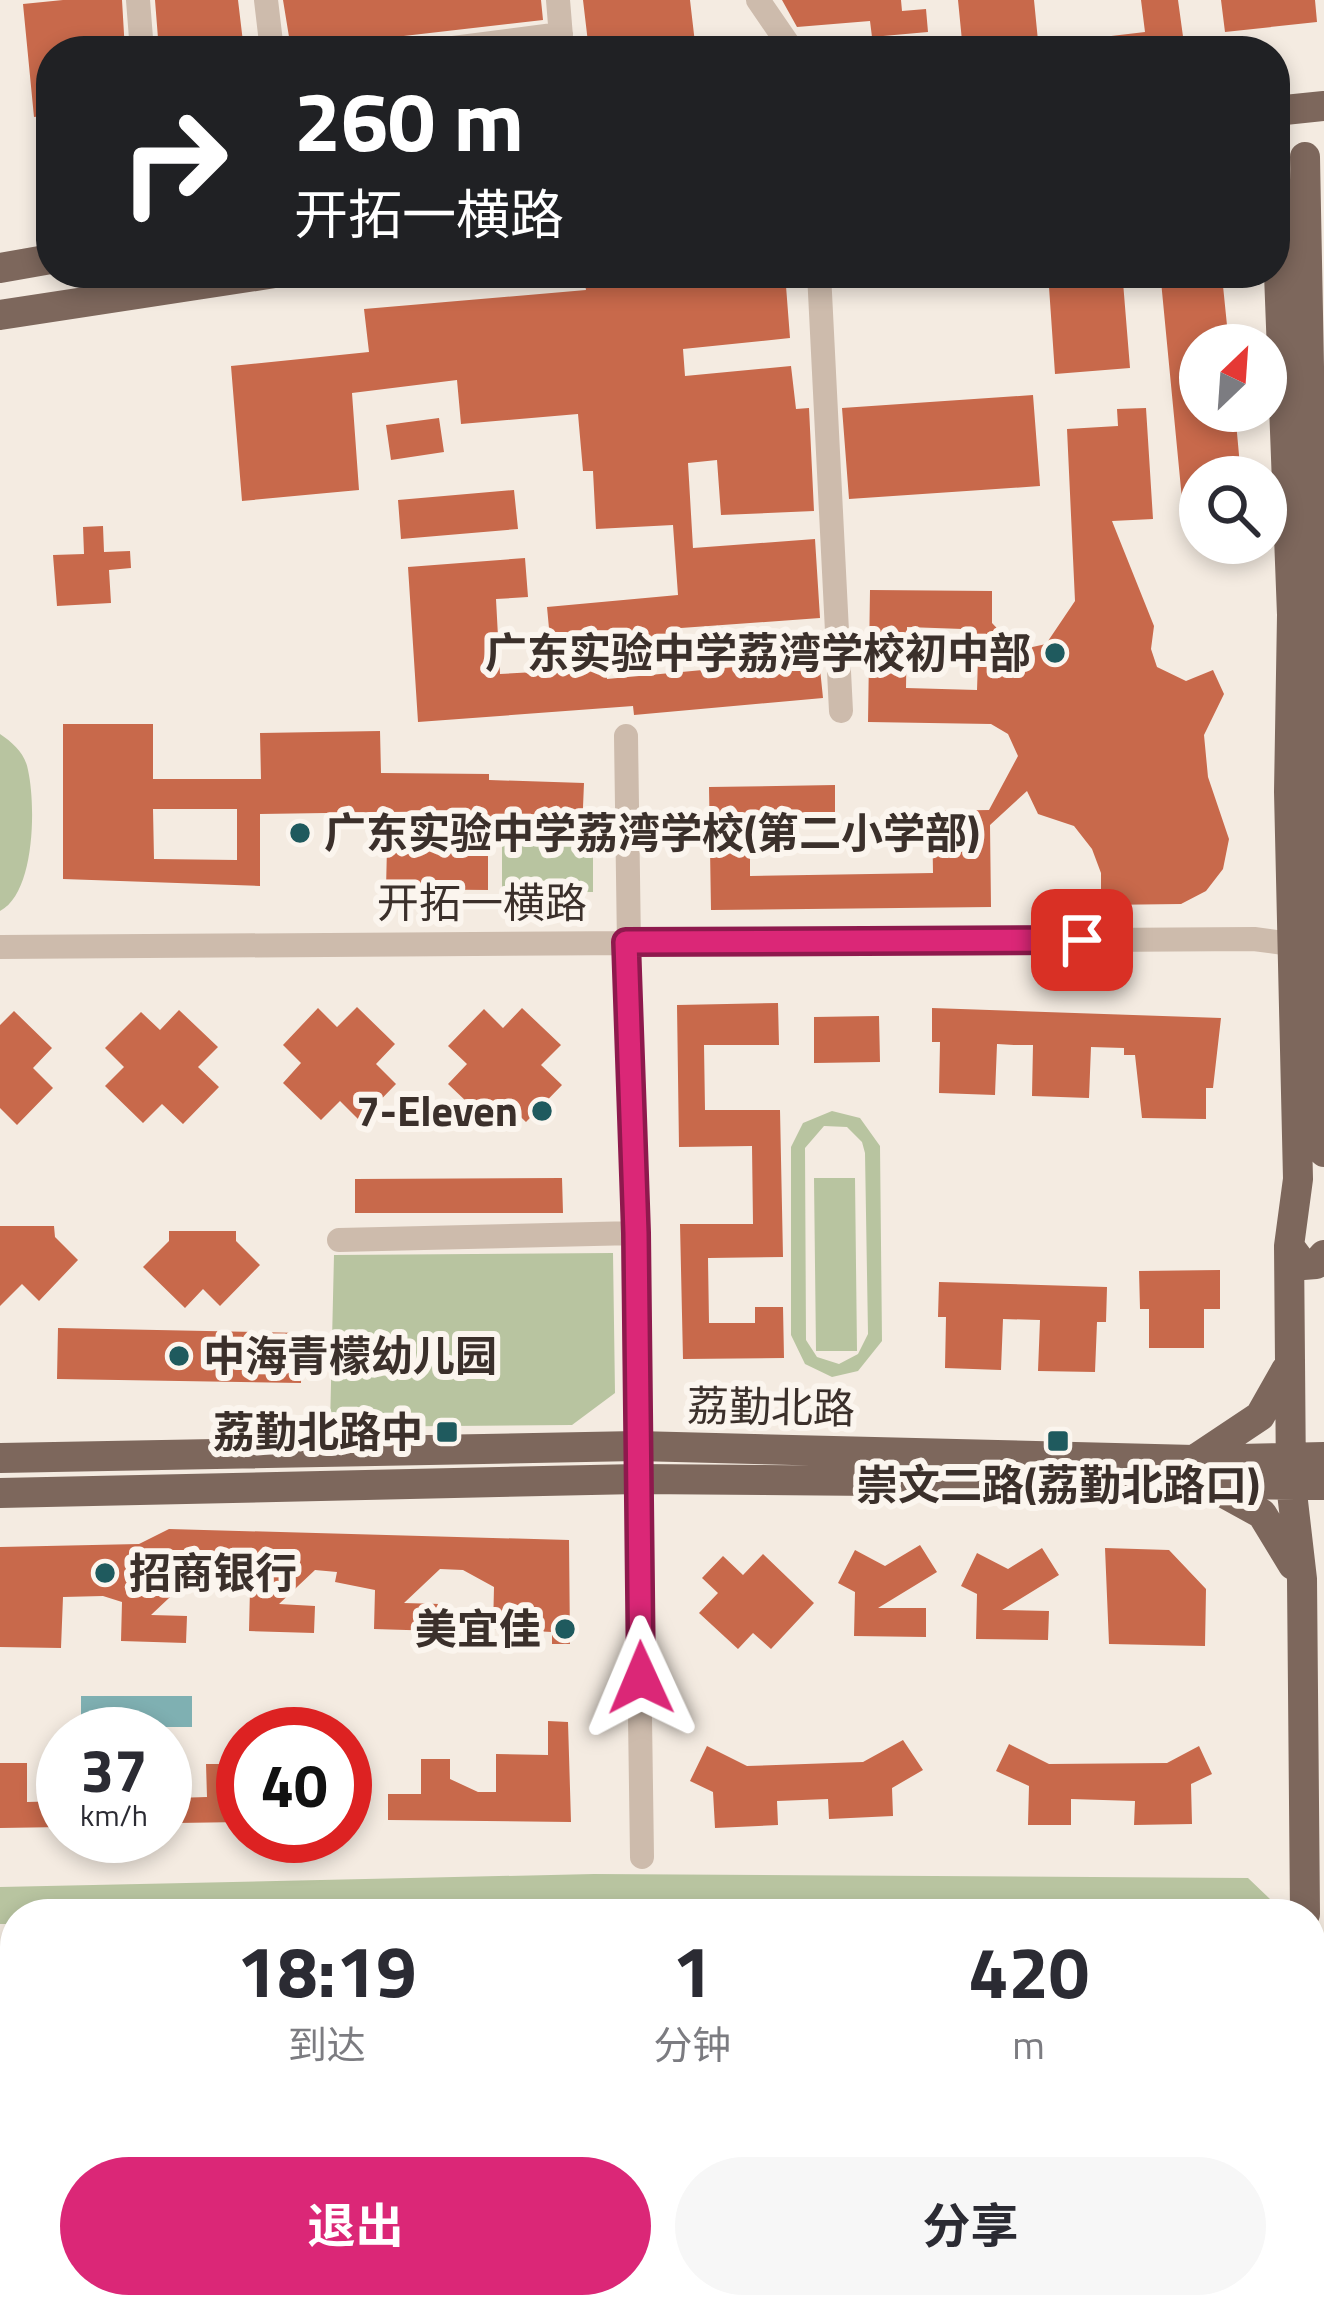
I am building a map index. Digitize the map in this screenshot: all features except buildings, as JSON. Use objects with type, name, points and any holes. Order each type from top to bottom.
[{"type":"main road","points":[[1290,109],[1324,106]]},
{"type":"main road","points":[[1301,158],[1311,946],[1298,1180],[1289,1246],[1292,1471],[1302,1579],[1305,1899]]},
{"type":"main road","points":[[0,268],[36,262]]},
{"type":"main road","points":[[0,315],[176,288]]},
{"type":"main road","points":[[1280,288],[1292,615],[1324,1153]]},
{"type":"main road","points":[[1289,1246],[1303,1265],[1316,1264],[1324,1256]]},
{"type":"main road","points":[[1290,1361],[1260,1416],[1202,1472],[1262,1514],[1302,1579]]},
{"type":"main road","name":"荔勤北路","points":[[0,1458],[637,1446],[1202,1472]]},
{"type":"main road","name":"荔勤北路","points":[[0,1493],[1292,1471],[1324,1457]]},
{"type":"main road","name":"荔勤北路","points":[[1292,1471],[1324,1485]]},
{"type":"street","points":[[138,0],[141,36]]},
{"type":"street","points":[[266,0],[270,36]]},
{"type":"street","points":[[558,0],[561,36]]},
{"type":"street","points":[[758,0],[783,36]]},
{"type":"street","points":[[820,288],[841,711]]},
{"type":"street","points":[[626,736],[642,1857]]},
{"type":"street","name":"开拓一横路","points":[[0,947],[1254,939],[1311,946]]},
{"type":"street","points":[[338,1240],[636,1233]]},
{"type":"street","points":[[52,1492],[43,1482],[42,1470],[54,1456]]},
{"type":"green space","points":[[0,734],[24,758],[32,805],[26,868],[12,901],[0,911]]},
{"type":"green space","points":[[502,841],[593,841],[593,892],[502,892]]},
{"type":"green space","points":[[832,1111],[860,1118],[880,1146],[882,1341],[858,1371],[832,1377],[805,1364],[791,1335],[791,1147],[803,1123]],"holes":[[[824,1126],[847,1127],[862,1142],[865,1153],[868,1334],[858,1354],[839,1364],[817,1357],[806,1340],[805,1148]]]},
{"type":"green space","points":[[814,1178],[855,1178],[857,1351],[816,1351]]},
{"type":"green space","points":[[613,1253],[615,1393],[572,1425],[330,1427],[334,1255]]},
{"type":"green space","points":[[594,1874],[1248,1878],[1270,1899],[0,1899],[0,1887]]},
{"type":"water","points":[[81,1696],[192,1696],[192,1707],[81,1707]]},
{"type":"place","name":"广东实验中学荔湾学校初中部","points":[[1055,653]]},
{"type":"place","name":"广东实验中学荔湾学校(第二小学部)","points":[[300,833]]},
{"type":"place","name":"7-Eleven","points":[[542,1111]]},
{"type":"place","name":"中海青檬幼儿园","points":[[179,1356]]},
{"type":"place","name":"荔勤北路中","points":[[447,1432]]},
{"type":"place","name":"崇文二路(荔勤北路口)","points":[[1058,1441]]},
{"type":"place","name":"招商银行","points":[[105,1573]]},
{"type":"place","name":"美宜佳","points":[[565,1629]]},
{"type":"route","points":[[641,1678],[636,1233],[626,942],[1082,940]]}]
